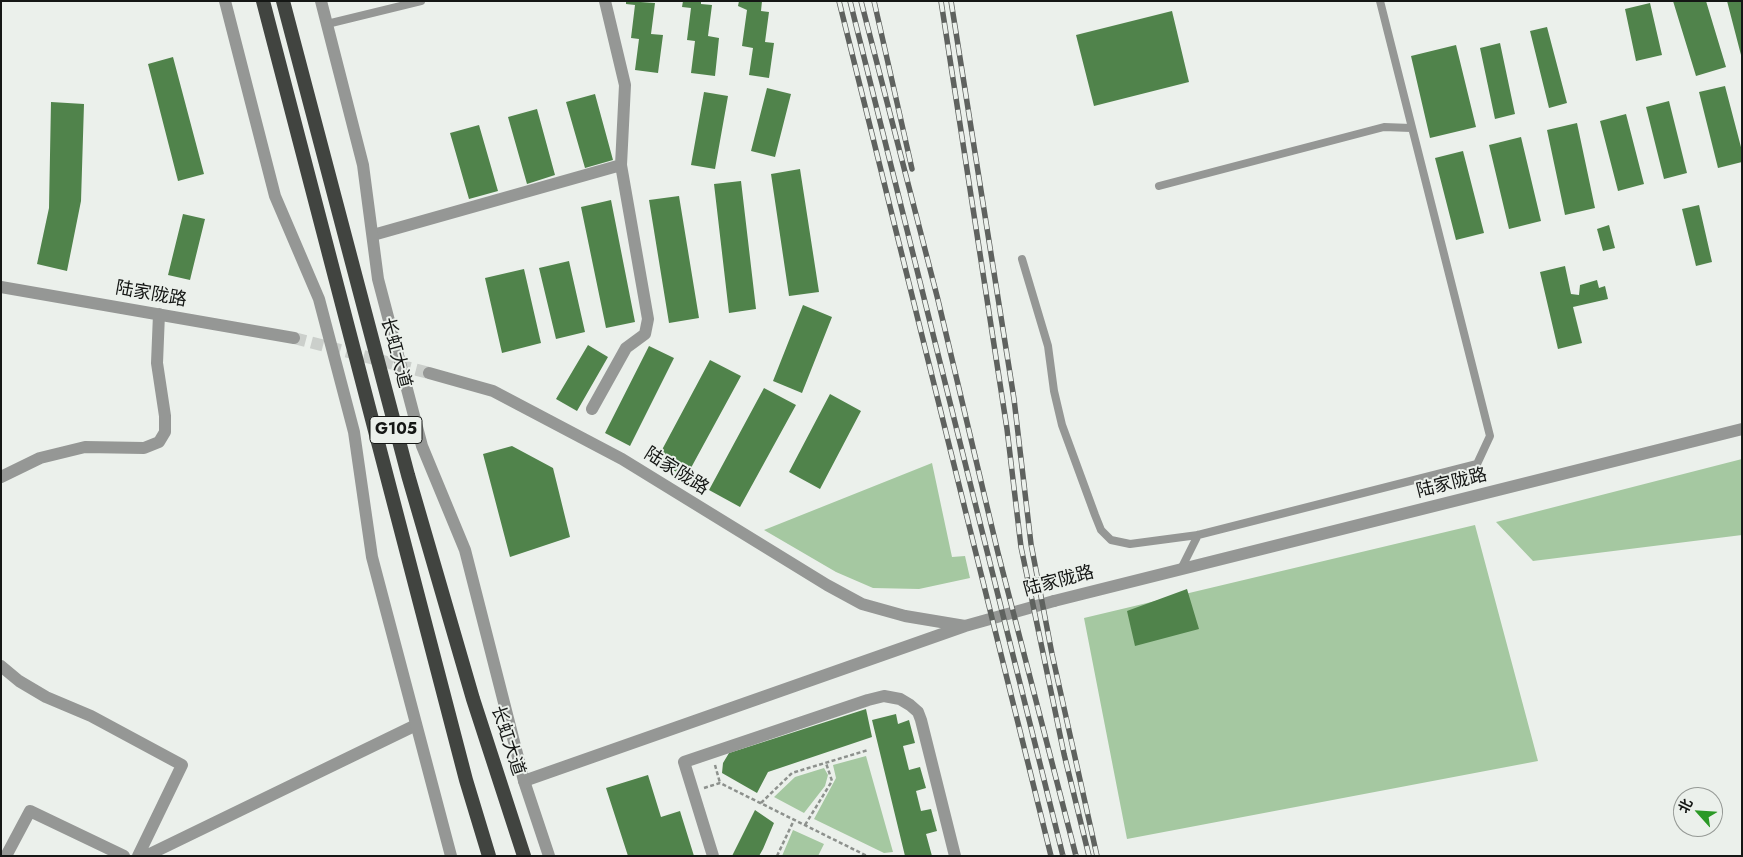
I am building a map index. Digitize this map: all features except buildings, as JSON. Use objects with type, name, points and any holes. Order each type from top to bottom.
[{"type":"highway","name":"G105","points":[[263,1],[466,780],[489,856]]},
{"type":"highway","name":"长虹大道","points":[[283,1],[411,484],[473,699],[524,856]]},
{"type":"street","points":[[225,1],[275,196],[319,299],[354,432],[372,557],[451,856]]},
{"type":"street","points":[[321,1],[363,165],[378,280],[422,446],[465,550],[524,781],[549,856]]},
{"type":"street","points":[[592,409],[626,348],[645,334],[648,318],[621,165],[625,85],[605,1]]},
{"type":"street","points":[[373,235],[621,165]]},
{"type":"street","name":"陆家陇路","points":[[1,286],[294,338]]},
{"type":"street","points":[[1,477],[40,458],[84,447],[144,448],[159,442],[164,432],[164,416],[157,363],[159,314]]},
{"type":"street","name":"陆家陇路","points":[[429,373],[492,391],[622,459],[818,580],[862,604],[905,616],[966,626],[1054,601],[1742,429]]},
{"type":"street","points":[[524,781],[966,626]]},
{"type":"street","points":[[1,666],[19,681],[46,696],[91,716],[182,765],[138,856]]},
{"type":"street","points":[[713,856],[684,762],[877,697],[900,699],[918,712],[922,720],[955,856]]},
{"type":"street","points":[[146,856],[416,724]]},
{"type":"street","points":[[6,856],[30,810],[124,856]]},
{"type":"lane","points":[[327,24],[421,1]]},
{"type":"lane","points":[[1022,259],[1048,346],[1054,391],[1062,425],[1101,530],[1111,540],[1121,544],[1198,535],[1477,464],[1490,436],[1380,1]]},
{"type":"lane","points":[[1159,186],[1384,127],[1411,128]]},
{"type":"lane","points":[[1181,569],[1198,535]]},
{"type":"path","points":[[761,803],[792,773],[868,750]]},
{"type":"path","points":[[712,752],[720,783]]},
{"type":"path","points":[[805,825],[832,781],[826,763]]},
{"type":"path","points":[[693,792],[720,783],[867,856]]},
{"type":"path","points":[[777,856],[794,820]]},
{"type":"green space","points":[[1742,459],[1742,535],[1533,561],[1496,522]]},
{"type":"green space","points":[[932,463],[952,557],[965,556],[970,578],[919,589],[873,588],[836,572],[764,530]]},
{"type":"green space","points":[[1475,525],[1538,761],[1127,839],[1084,618]]},
{"type":"green space","points":[[866,756],[893,852],[884,853],[814,819],[836,778],[833,765]]},
{"type":"green space","points":[[824,768],[828,775],[825,786],[804,813],[774,797],[795,777]]},
{"type":"green space","points":[[793,830],[824,844],[818,856],[782,856]]},
{"type":"tunnel","points":[[294,338],[429,373]]},
{"type":"railway","points":[[839,1],[1051,856]]},
{"type":"railway","points":[[850,1],[1063,856]]},
{"type":"railway","points":[[861,1],[938,300],[998,553],[1076,856]]},
{"type":"railway","points":[[874,1],[912,169]]},
{"type":"railway","points":[[941,1],[1007,429],[1021,547],[1064,754],[1089,856]]},
{"type":"railway","points":[[951,1],[1014,399],[1031,544],[1052,654],[1097,856]]}]
